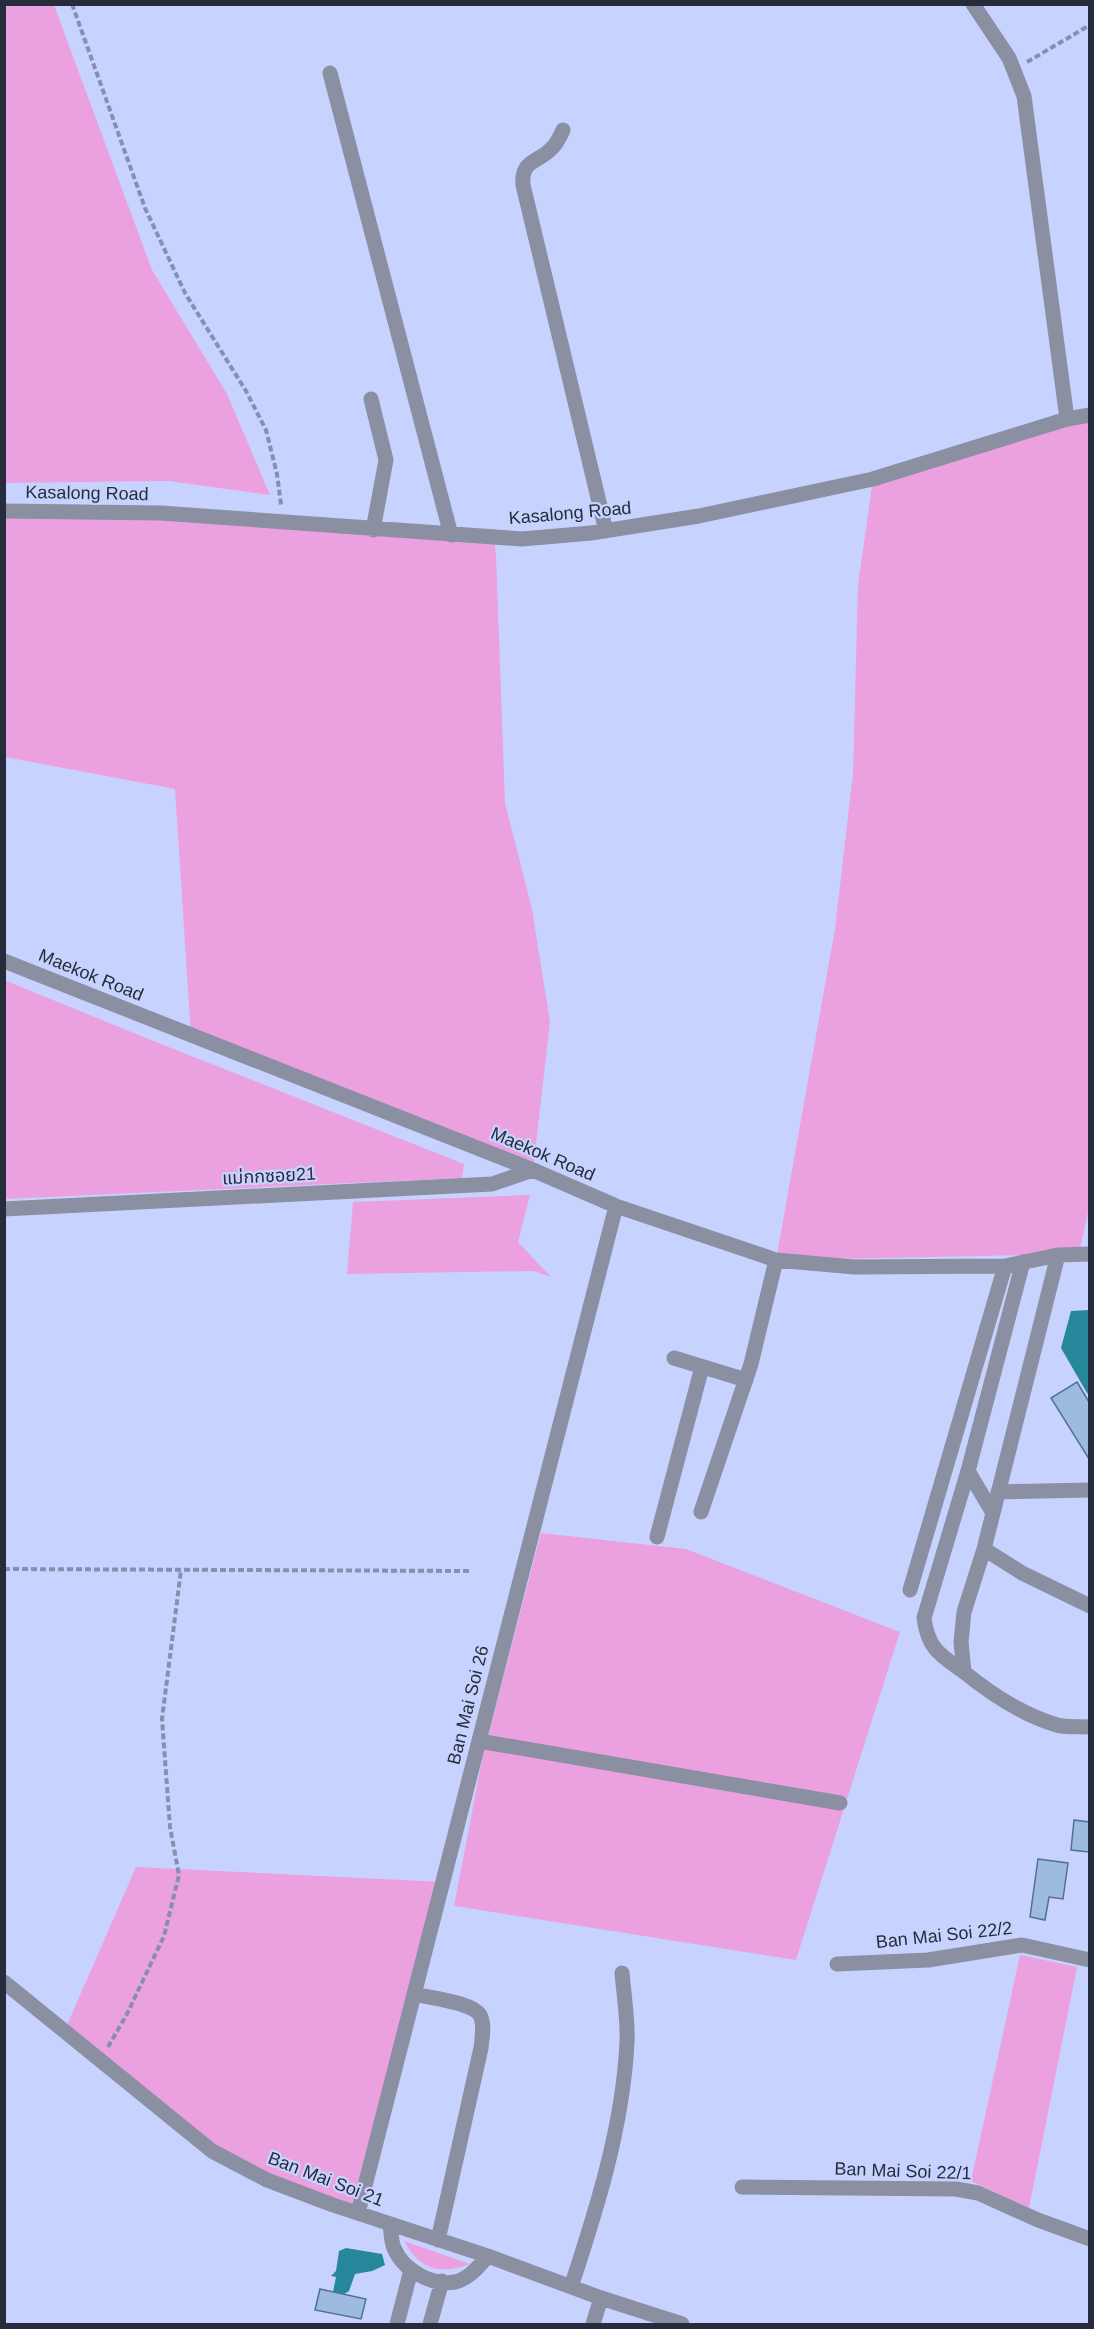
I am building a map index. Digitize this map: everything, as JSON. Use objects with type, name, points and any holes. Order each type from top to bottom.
[{"type":"street","points":[[973,4],[1009,58],[1024,96],[1066,419]]},
{"type":"street","points":[[330,74],[452,535]]},
{"type":"street","points":[[563,130],[553,148],[527,165],[523,185],[606,531]]},
{"type":"street","points":[[371,399],[386,460],[374,530]]},
{"type":"street","name":"Kasalong Road","points":[[4,511],[161,513],[283,524],[522,539],[606,531],[699,516],[873,479],[1066,419],[1089,415]]},
{"type":"street","name":"Maekok Road","points":[[4,961],[533,1170],[616,1206],[776,1260],[854,1267],[1005,1266],[1058,1255],[1089,1254]]},
{"type":"street","name":"แม่กกซอย21","points":[[4,1209],[492,1184],[533,1170]]},
{"type":"street","name":"Ban Mai Soi 26","points":[[358,2213],[616,1206]]},
{"type":"street","points":[[964,1672],[961,1642],[964,1612],[984,1549],[1058,1255]]},
{"type":"street","points":[[701,1512],[746,1380],[776,1260]]},
{"type":"street","points":[[1023,1262],[968,1471],[924,1618],[930,1643],[936,1651],[981,1686],[1025,1712],[1059,1725],[1089,1727]]},
{"type":"street","points":[[910,1590],[1005,1266]]},
{"type":"street","points":[[674,1358],[746,1380]]},
{"type":"street","points":[[657,1537],[702,1367]]},
{"type":"street","points":[[968,1471],[993,1513]]},
{"type":"street","points":[[998,1492],[1089,1490]]},
{"type":"street","points":[[984,1549],[1022,1573],[1089,1606]]},
{"type":"street","points":[[479,1741],[840,1803]]},
{"type":"street","name":"Ban Mai Soi 22/2","points":[[837,1964],[928,1960],[1022,1945],[1089,1960]]},
{"type":"street","points":[[571,2287],[602,2189],[619,2106],[627,2042],[622,1973]]},
{"type":"street","name":"Ban Mai Soi 21","points":[[4,1982],[212,2151],[267,2180],[682,2325]]},
{"type":"street","points":[[414,1994],[476,2010],[481,2017],[483,2029],[481,2048],[438,2240]]},
{"type":"street","name":"Ban Mai Soi 22/1","points":[[742,2187],[956,2189],[978,2193],[1038,2220],[1089,2239]]},
{"type":"street","points":[[390,2224],[394,2248],[411,2270],[428,2280],[455,2282],[474,2272],[488,2256]]},
{"type":"street","points":[[397,2325],[411,2270]]},
{"type":"street","points":[[430,2325],[442,2281]]},
{"type":"street","points":[[593,2325],[600,2298]]},
{"type":"path","points":[[72,4],[145,208],[185,293],[246,391],[266,430],[277,474],[283,524]]},
{"type":"path","points":[[1014,70],[1089,25]]},
{"type":"path","points":[[4,1569],[471,1571]]},
{"type":"path","points":[[99,2061],[127,2014],[164,1936],[179,1875],[170,1827],[162,1719],[180,1570]]},
{"type":"shaded area","points":[[4,5],[54,5],[152,270],[227,394],[270,495],[168,481],[5,483]]},
{"type":"shaded area","points":[[1089,415],[1090,1203],[1079,1254],[776,1260],[835,929],[853,773],[858,585],[873,479]]},
{"type":"shaded area","points":[[4,511],[494,538],[505,803],[532,909],[550,1022],[533,1170],[191,1036],[175,789],[5,757]]},
{"type":"shaded area","points":[[4,980],[464,1164],[462,1178],[5,1199]]},
{"type":"shaded area","points":[[530,1195],[518,1242],[551,1277],[533,1271],[347,1274],[353,1202]]},
{"type":"shaded area","points":[[1090,1310],[1089,1394],[1061,1348],[1071,1311]]},
{"type":"shaded area","points":[[541,1533],[686,1549],[900,1632],[796,1960],[454,1906],[482,1760]]},
{"type":"shaded area","points":[[136,1867],[443,1882],[358,2213],[224,2157],[64,2032]]},
{"type":"shaded area","points":[[1020,1955],[1077,1967],[1029,2208],[971,2181]]},
{"type":"shaded area","points":[[404,2241],[470,2264],[449,2269],[432,2268],[417,2258]]},
{"type":"shaded area","points":[[346,2248],[382,2254],[385,2265],[372,2271],[355,2274],[349,2291],[344,2294],[333,2292],[336,2277],[331,2276],[336,2271],[339,2251]]},
{"type":"building","points":[[1077,1382],[1089,1402],[1089,1459],[1051,1398]]},
{"type":"building","points":[[1074,1820],[1089,1822],[1089,1852],[1071,1850]]},
{"type":"building","points":[[1038,1859],[1068,1863],[1063,1899],[1049,1897],[1045,1920],[1030,1917]]},
{"type":"building","points":[[320,2289],[366,2299],[361,2319],[315,2310]]}]
